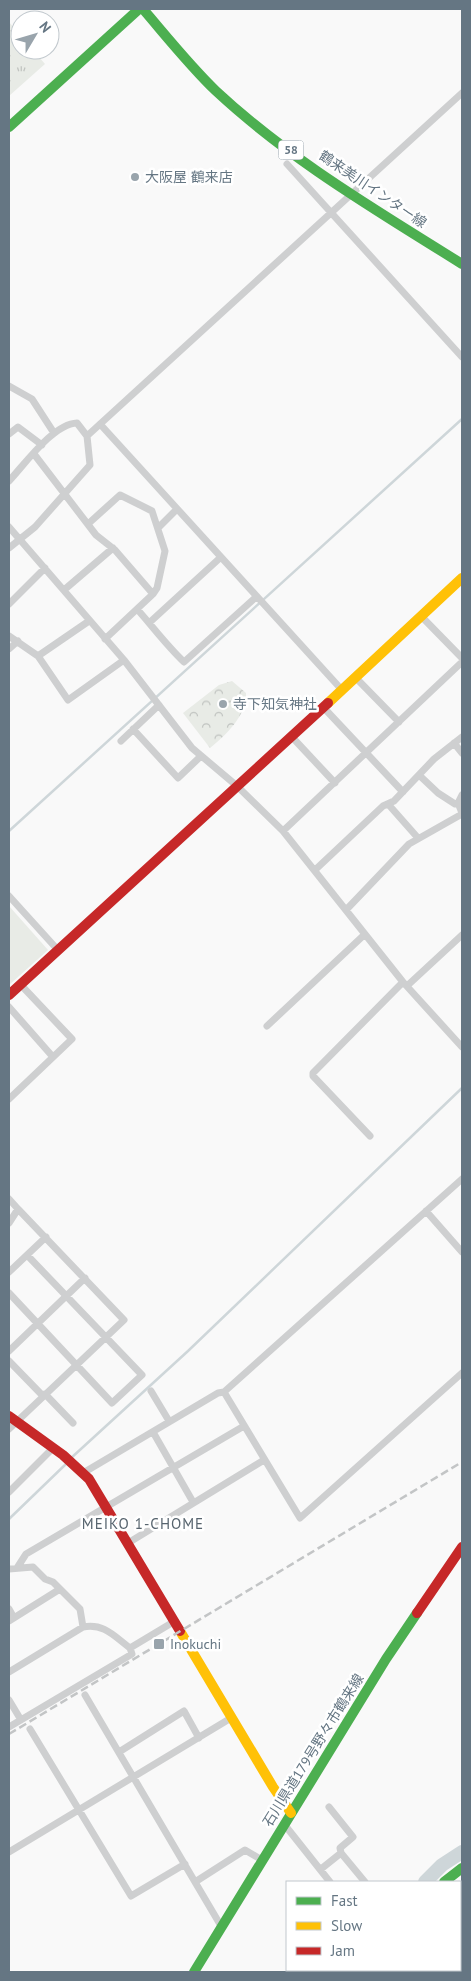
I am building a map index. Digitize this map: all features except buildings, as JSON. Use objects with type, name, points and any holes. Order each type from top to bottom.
[{"type":"main road","points":[[9,127],[141,9]]},
{"type":"main road","name":"鶴来美川インター線","points":[[141,9],[216,90],[262,130],[353,194],[462,264]]},
{"type":"main road","points":[[9,995],[57,949],[324,708],[462,578]]},
{"type":"main road","points":[[13,1419],[69,1460],[83,1473],[128,1543],[231,1718],[291,1813]]},
{"type":"main road","name":"石川県道179号野々市鶴来線","points":[[194,1972],[386,1659],[462,1547]]},
{"type":"main road","points":[[445,1881],[462,1868]]},
{"type":"street","points":[[87,436],[462,93]]},
{"type":"street","points":[[287,164],[330,214],[462,357]]},
{"type":"street","points":[[11,390],[32,399],[54,433]]},
{"type":"street","points":[[9,482],[54,433],[69,424],[77,423],[87,436],[90,465],[35,527],[9,548]]},
{"type":"street","points":[[100,424],[342,690]]},
{"type":"street","points":[[9,434],[18,427],[42,445]]},
{"type":"street","points":[[34,454],[96,535],[113,548],[153,594]]},
{"type":"street","points":[[88,524],[120,495],[152,511],[165,551],[157,588],[153,594],[105,639]]},
{"type":"street","points":[[158,528],[177,509]]},
{"type":"street","points":[[9,527],[124,660],[201,756],[237,786],[283,831],[364,935],[462,1047]]},
{"type":"street","points":[[64,590],[113,548]]},
{"type":"street","points":[[149,623],[221,558]]},
{"type":"street","points":[[9,604],[45,568]]},
{"type":"street","points":[[9,593],[15,598]]},
{"type":"street","points":[[137,609],[163,637],[168,647],[184,662],[260,601]]},
{"type":"street","points":[[283,831],[367,753],[462,660],[421,616]]},
{"type":"street","points":[[38,656],[90,621]]},
{"type":"street","points":[[9,636],[38,656],[68,700],[124,660]]},
{"type":"street","points":[[9,649],[18,641]]},
{"type":"street","points":[[356,678],[399,722]]},
{"type":"street","points":[[121,741],[159,705]]},
{"type":"street","points":[[324,708],[403,792]]},
{"type":"street","points":[[133,729],[178,778],[201,756]]},
{"type":"street","points":[[292,737],[335,783]]},
{"type":"street","points":[[315,870],[403,792],[434,759],[462,737]]},
{"type":"street","points":[[454,743],[462,754]]},
{"type":"street","points":[[419,775],[438,793],[455,804],[458,803]]},
{"type":"street","points":[[346,910],[409,844],[462,814],[458,803],[462,795]]},
{"type":"street","points":[[388,804],[418,838]]},
{"type":"street","points":[[9,896],[57,949]]},
{"type":"street","points":[[267,1026],[364,935]]},
{"type":"street","points":[[370,1136],[313,1076],[313,1073],[406,984],[462,935]]},
{"type":"street","points":[[9,1099],[72,1039],[20,984]]},
{"type":"street","points":[[9,1007],[53,1057]]},
{"type":"street","points":[[83,1473],[169,1421],[218,1393],[224,1392],[462,1179]]},
{"type":"street","points":[[9,1199],[124,1320],[44,1395],[13,1419],[9,1429]]},
{"type":"street","points":[[9,1223],[18,1209]]},
{"type":"street","points":[[426,1212],[462,1252]]},
{"type":"street","points":[[9,1272],[46,1238]]},
{"type":"street","points":[[9,1293],[112,1403],[142,1375],[27,1255]]},
{"type":"street","points":[[9,1351],[85,1278]]},
{"type":"street","points":[[9,1361],[73,1423]]},
{"type":"street","points":[[224,1392],[300,1518],[462,1373]]},
{"type":"street","points":[[151,1391],[169,1421]]},
{"type":"street","points":[[13,1569],[26,1554],[244,1426]]},
{"type":"street","points":[[153,1432],[193,1502]]},
{"type":"street","points":[[9,1492],[53,1448]]},
{"type":"street","points":[[128,1543],[264,1460]]},
{"type":"street","points":[[13,1569],[33,1567],[45,1579],[53,1582],[80,1609],[83,1627]]},
{"type":"street","points":[[9,1609],[11,1620],[60,1589]]},
{"type":"street","points":[[130,1648],[175,1622]]},
{"type":"street","points":[[9,1672],[83,1627],[95,1625],[103,1627],[130,1648],[132,1654],[9,1727]]},
{"type":"street","points":[[85,1695],[221,1926]]},
{"type":"street","points":[[9,1700],[20,1720]]},
{"type":"street","points":[[119,1752],[184,1711],[199,1738]]},
{"type":"street","points":[[9,1852],[134,1779],[231,1718]]},
{"type":"street","points":[[30,1729],[131,1896],[185,1864]]},
{"type":"street","points":[[329,1806],[353,1837],[340,1848],[341,1854],[364,1881]]},
{"type":"street","points":[[284,1824],[329,1881]]},
{"type":"street","points":[[194,1882],[245,1850],[262,1860]]},
{"type":"street","points":[[321,1869],[341,1854]]},
{"type":"green space","points":[[9,22],[10,60],[42,60],[45,64],[9,96]]},
{"type":"green space","points":[[232,681],[246,693],[243,709],[229,731],[210,748],[183,713],[219,685]]},
{"type":"green space","points":[[9,906],[48,950],[9,985]]},
{"type":"waterway","points":[[9,831],[462,419]]},
{"type":"waterway","points":[[70,1459],[188,1351],[462,1088]]},
{"type":"waterway","points":[[9,1519],[67,1463]]},
{"type":"waterway","points":[[426,1881],[442,1865],[462,1852]]},
{"type":"railway","points":[[9,1734],[462,1462]]},
{"type":"traffic: fast","points":[[9,127],[139,9]]},
{"type":"traffic: fast","points":[[143,9],[206,81],[244,116],[274,140],[335,184],[462,264]]},
{"type":"traffic: fast","points":[[194,1972],[386,1659],[417,1613]]},
{"type":"traffic: fast","points":[[445,1881],[462,1868]]},
{"type":"traffic: slow","points":[[328,703],[462,578]]},
{"type":"traffic: slow","points":[[180,1631],[273,1787],[291,1813]]},
{"type":"traffic: jam","points":[[9,995],[328,703]]},
{"type":"traffic: jam","points":[[9,1416],[63,1455],[89,1479],[180,1631]]},
{"type":"traffic: jam","points":[[417,1613],[462,1547]]},
{"type":"place","name":"大阪屋 鶴来店","points":[[135,177]]},
{"type":"place","name":"寺下知気神社","points":[[223,704]]},
{"type":"place","name":"Inokuchi","points":[[159,1644]]},
{"type":"district","name":"MEIKO 1-CHOME","points":[[143,1524]]}]
